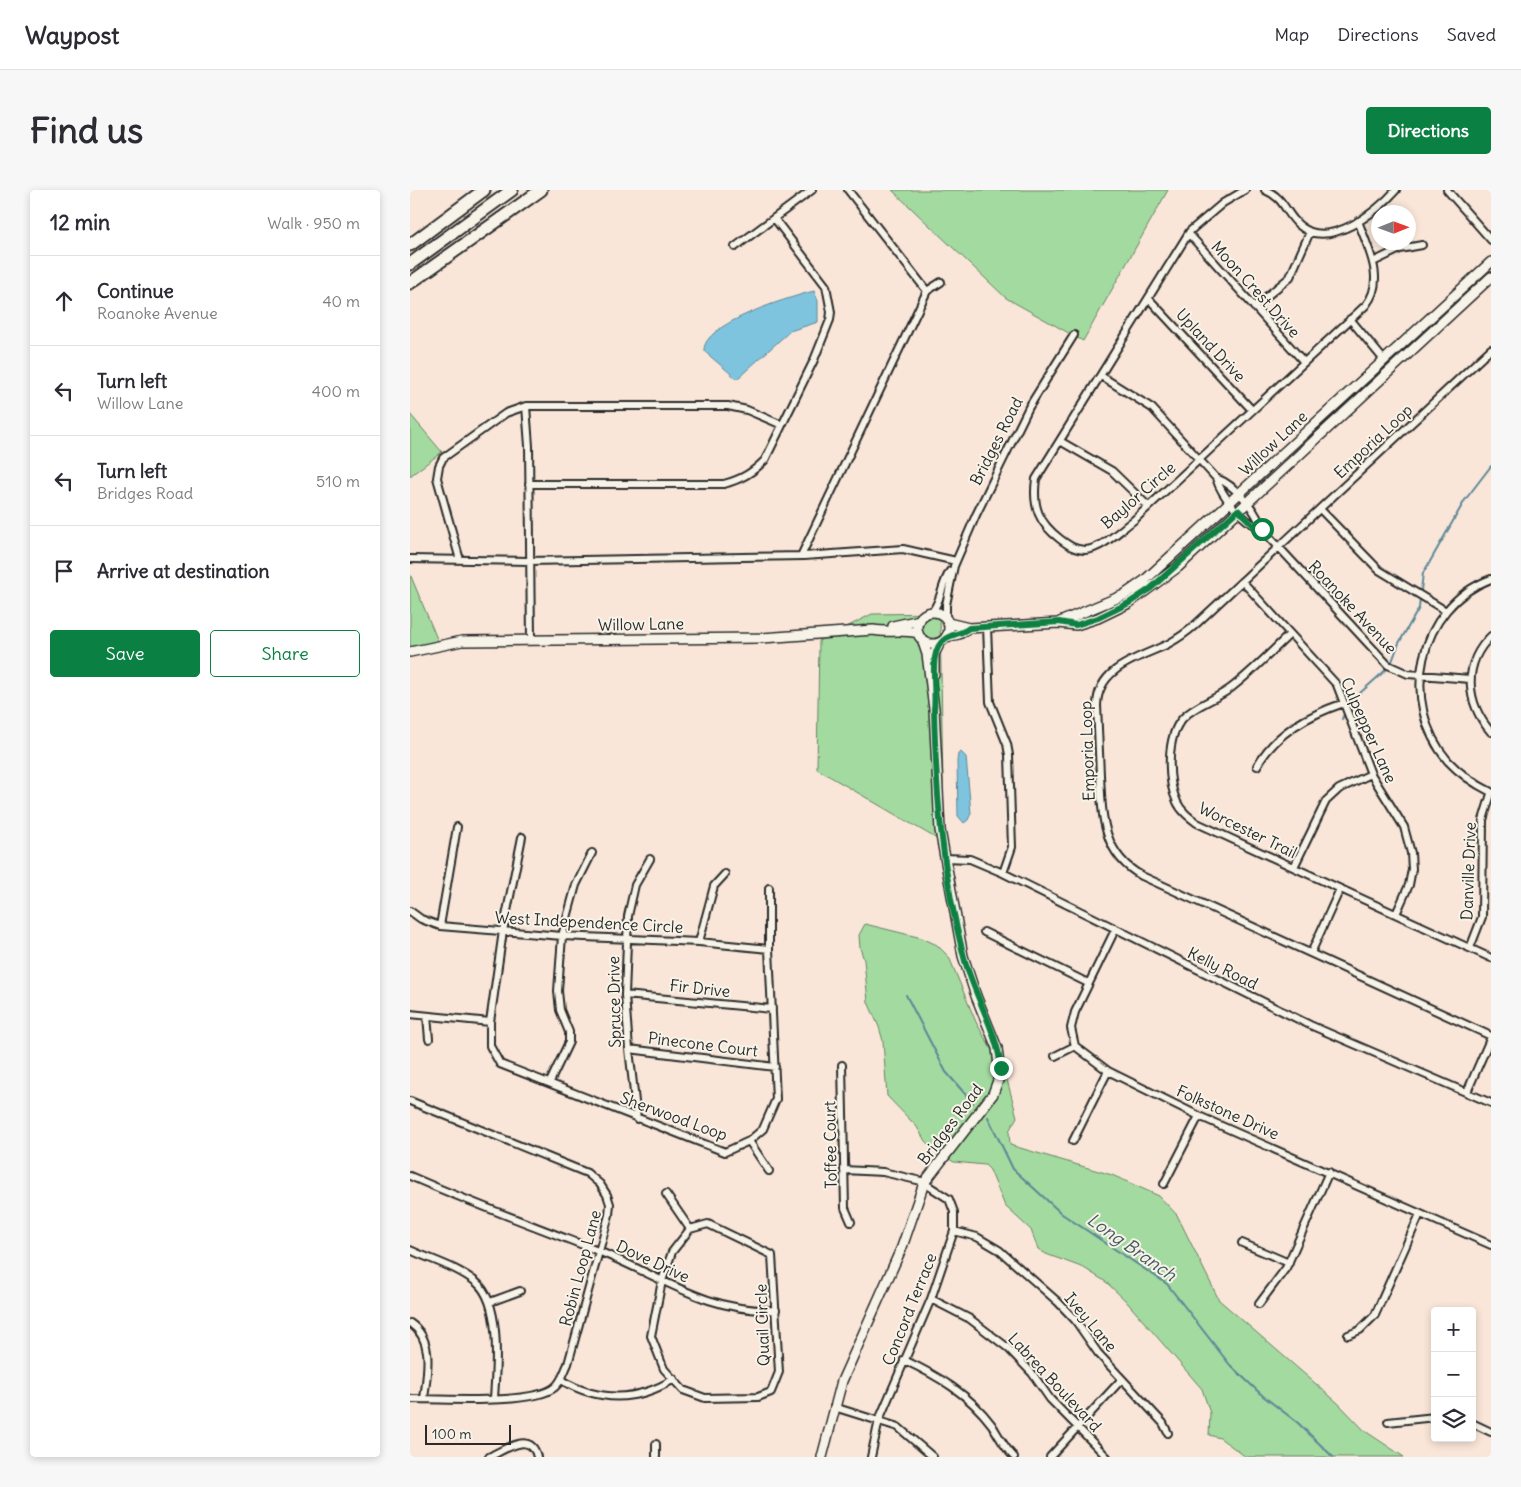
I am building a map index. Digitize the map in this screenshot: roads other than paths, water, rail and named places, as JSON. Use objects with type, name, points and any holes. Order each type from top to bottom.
[{"type":"highway","points":[[410,245],[485,190]]},
{"type":"highway","points":[[410,264],[512,190]]},
{"type":"highway","points":[[510,212],[530,190]]},
{"type":"highway","points":[[410,283],[541,190]]},
{"type":"street","points":[[736,247],[812,190]]},
{"type":"street","points":[[848,190],[928,291]]},
{"type":"street","name":"Baylor Circle","points":[[1245,190],[1205,216],[1188,234],[1036,480],[1034,492],[1035,508],[1040,520],[1047,529],[1075,549],[1085,550],[1096,546],[1134,520],[1374,295],[1376,283],[1373,262],[1358,221]]},
{"type":"street","points":[[1264,190],[1274,194],[1285,204],[1299,225],[1310,232],[1326,234],[1371,215],[1396,190]]},
{"type":"street","points":[[1447,190],[1491,240]]},
{"type":"street","points":[[529,484],[724,484],[742,479],[765,460],[814,360],[830,320],[831,312],[826,286],[774,218]]},
{"type":"street","points":[[1254,307],[1290,276],[1310,232]]},
{"type":"street","name":"Moon Crest Drive","points":[[1188,234],[1304,362]]},
{"type":"street","points":[[1373,262],[1400,249],[1422,245]]},
{"type":"street","name":"Willow Lane","points":[[1059,622],[1124,595],[1144,581],[1491,262]]},
{"type":"street","name":"Willow Lane","points":[[947,621],[969,628],[1059,622],[1076,625],[1098,618],[1129,603],[1178,566],[1491,277]]},
{"type":"street","points":[[801,556],[928,291],[941,282]]},
{"type":"street","name":"Upland Drive","points":[[1149,298],[1252,410]]},
{"type":"street","points":[[1350,319],[1384,360]]},
{"type":"street","name":"Bridges Road","points":[[932,612],[940,602],[946,578],[955,564],[1029,407],[1074,335]]},
{"type":"street","name":"Emporia Loop","points":[[1491,349],[1184,634],[1168,644],[1120,666],[1104,682],[1097,705],[1103,823],[1114,850],[1135,872],[1491,1036]]},
{"type":"street","points":[[1101,376],[1152,408],[1216,478]]},
{"type":"street","points":[[460,560],[437,478],[439,466],[443,458],[506,413],[526,406],[728,406],[747,410],[782,426]]},
{"type":"street","points":[[526,406],[529,484],[530,640]]},
{"type":"street","points":[[1060,441],[1112,470],[1148,506]]},
{"type":"street","name":"Roanoke Avenue","points":[[1216,478],[1226,481],[1247,502],[1260,520],[1262,529]]},
{"type":"street","name":"Roanoke Avenue","points":[[1216,478],[1219,489],[1238,510],[1253,525],[1262,529],[1384,662],[1397,671],[1470,679]]},
{"type":"street","points":[[1320,509],[1379,570],[1446,611]]},
{"type":"street","points":[[410,559],[529,561],[801,556],[903,550],[955,564]]},
{"type":"street","name":"Bridges Road","points":[[947,621],[946,604],[955,564]]},
{"type":"street","points":[[1491,579],[1465,593],[1446,611],[1429,639],[1420,675],[1422,710],[1437,745],[1459,772],[1491,793]]},
{"type":"street","name":"Culpepper Lane","points":[[1242,582],[1334,681],[1371,774],[1404,827],[1412,853],[1412,869],[1409,885],[1396,914]]},
{"type":"street","points":[[932,612],[940,613],[947,621],[949,630],[943,640],[929,644],[920,636],[920,620],[925,614],[932,612]]},
{"type":"street","name":"Willow Lane","points":[[410,652],[462,641],[762,638],[873,630],[920,620]]},
{"type":"street","points":[[987,627],[990,702],[1007,744],[1009,755],[1012,846],[1002,873]]},
{"type":"street","name":"Willow Lane","points":[[943,640],[969,628]]},
{"type":"street","name":"Willow Lane","points":[[873,630],[885,632],[908,630],[920,636]]},
{"type":"street","name":"Worcester Trail","points":[[1290,634],[1231,689],[1184,717],[1174,730],[1170,744],[1172,788],[1177,802],[1184,813],[1197,824],[1491,958]]},
{"type":"street","name":"Bridges Road","points":[[822,1457],[834,1407],[845,1374],[902,1247],[924,1183],[993,1094],[999,1081],[1001,1068],[998,1048],[976,996],[963,956],[945,858],[936,794],[934,709],[927,654],[920,636]]},
{"type":"street","points":[[1491,636],[1484,643],[1474,660],[1470,679],[1471,700],[1480,719],[1491,732]]},
{"type":"street","name":"Bridges Road","points":[[934,709],[936,695],[934,654],[943,640]]},
{"type":"street","points":[[1257,766],[1265,752],[1301,720],[1344,703]]},
{"type":"street","points":[[1294,867],[1326,801],[1339,789],[1371,774]]},
{"type":"street","name":"Danville Drive","points":[[1470,948],[1482,917],[1483,820],[1491,793]]},
{"type":"street","points":[[440,926],[456,827]]},
{"type":"street","name":"Sherwood Loop","points":[[522,837],[503,931],[490,1022],[490,1046],[500,1064],[550,1082],[637,1120],[725,1152],[749,1141],[763,1129],[776,1099],[769,949],[770,888]]},
{"type":"street","points":[[550,1082],[569,1042],[569,1032],[560,1010],[558,991],[562,936],[576,885],[592,853]]},
{"type":"street","name":"Kelly Road","points":[[945,858],[970,859],[1002,873],[1310,1025],[1491,1103]]},
{"type":"street","name":"Spruce Drive","points":[[637,1120],[628,1049],[625,995],[628,916],[635,885],[650,859]]},
{"type":"street","points":[[699,942],[714,886],[725,874]]},
{"type":"street","points":[[1311,953],[1340,889]]},
{"type":"street","name":"West Independence Circle","points":[[410,911],[421,919],[440,926],[562,936],[627,937],[699,942],[769,949]]},
{"type":"street","points":[[1055,1056],[1075,1046],[1071,1028],[1075,1012],[1115,930]]},
{"type":"street","points":[[984,932],[1088,983]]},
{"type":"street","name":"Fir Drive","points":[[625,995],[772,1009]]},
{"type":"street","points":[[410,1014],[490,1022]]},
{"type":"street","points":[[428,1016],[429,1039]]},
{"type":"street","points":[[1467,1092],[1491,1036]]},
{"type":"street","name":"Folkstone Drive","points":[[1075,1046],[1108,1071],[1199,1116],[1491,1245]]},
{"type":"street","name":"Pinecone Court","points":[[628,1049],[775,1067]]},
{"type":"street","name":"Toffee Court","points":[[842,1065],[845,1208],[851,1222]]},
{"type":"street","points":[[1073,1142],[1108,1071]]},
{"type":"street","name":"Robin Loop Lane","points":[[410,1101],[561,1161],[593,1178],[600,1184],[610,1204],[600,1251],[568,1364],[561,1380]]},
{"type":"street","points":[[1164,1184],[1199,1116]]},
{"type":"street","points":[[749,1141],[769,1171]]},
{"type":"street","name":"Concord Terrace","points":[[844,1170],[883,1172],[924,1183],[948,1199],[954,1212],[954,1231],[931,1299],[879,1420],[871,1457]]},
{"type":"street","points":[[1259,1304],[1288,1263],[1329,1172]]},
{"type":"street","name":"Dove Drive","points":[[410,1176],[600,1251],[713,1303],[756,1310],[776,1310]]},
{"type":"street","points":[[666,1194],[690,1229]]},
{"type":"street","points":[[1348,1335],[1360,1330],[1375,1315],[1420,1214]]},
{"type":"street","name":"Quail Circle","points":[[708,1224],[772,1255],[778,1372],[771,1392],[758,1397],[705,1398],[683,1390],[664,1369],[651,1336],[662,1281],[672,1252],[690,1229],[708,1224]]},
{"type":"street","name":"Ivey Lane","points":[[954,1231],[977,1238],[1006,1256],[1070,1314],[1098,1353],[1163,1423],[1168,1433]]},
{"type":"street","points":[[1242,1243],[1288,1263]]},
{"type":"street","points":[[410,1250],[470,1278],[482,1288],[490,1302],[494,1326],[494,1398]]},
{"type":"street","points":[[490,1302],[520,1291]]},
{"type":"street","name":"Labrea Boulevard","points":[[931,1299],[970,1319],[1008,1348],[1032,1373],[1050,1400],[1106,1457]]},
{"type":"street","points":[[410,1323],[420,1331],[426,1348],[424,1399]]},
{"type":"street","points":[[904,1360],[940,1378],[960,1391],[991,1424],[1006,1450],[1014,1457]]},
{"type":"street","points":[[410,1398],[538,1396],[554,1388],[561,1380],[590,1393],[610,1396],[646,1394],[674,1379]]},
{"type":"street","points":[[1050,1457],[1122,1379]]},
{"type":"street","points":[[834,1407],[898,1427],[933,1457]]},
{"type":"street","points":[[1388,1422],[1431,1417]]},
{"type":"street","points":[[1476,1425],[1491,1432]]},
{"type":"street","points":[[489,1457],[520,1443],[532,1447],[537,1457]]},
{"type":"street","points":[[656,1444],[656,1457]]},
{"type":"water","points":[[814,291],[818,301],[818,322],[790,331],[737,379],[704,351],[707,341],[717,331],[732,321],[769,305]]},
{"type":"water","points":[[961,752],[966,757],[971,813],[968,820],[964,823],[958,816],[957,761],[958,754]]},
{"type":"waterway","points":[[1391,664],[1399,643],[1419,608],[1423,573],[1465,500],[1491,466]]},
{"type":"waterway","points":[[1348,708],[1360,693],[1388,668]]},
{"type":"waterway","points":[[1342,719],[1345,712]]},
{"type":"waterway","name":"Long Branch","points":[[906,995],[946,1072],[973,1103]]},
{"type":"waterway","name":"Long Branch","points":[[988,1117],[1013,1169],[1062,1214],[1167,1284],[1230,1365],[1263,1396],[1298,1423],[1333,1457]]}]
